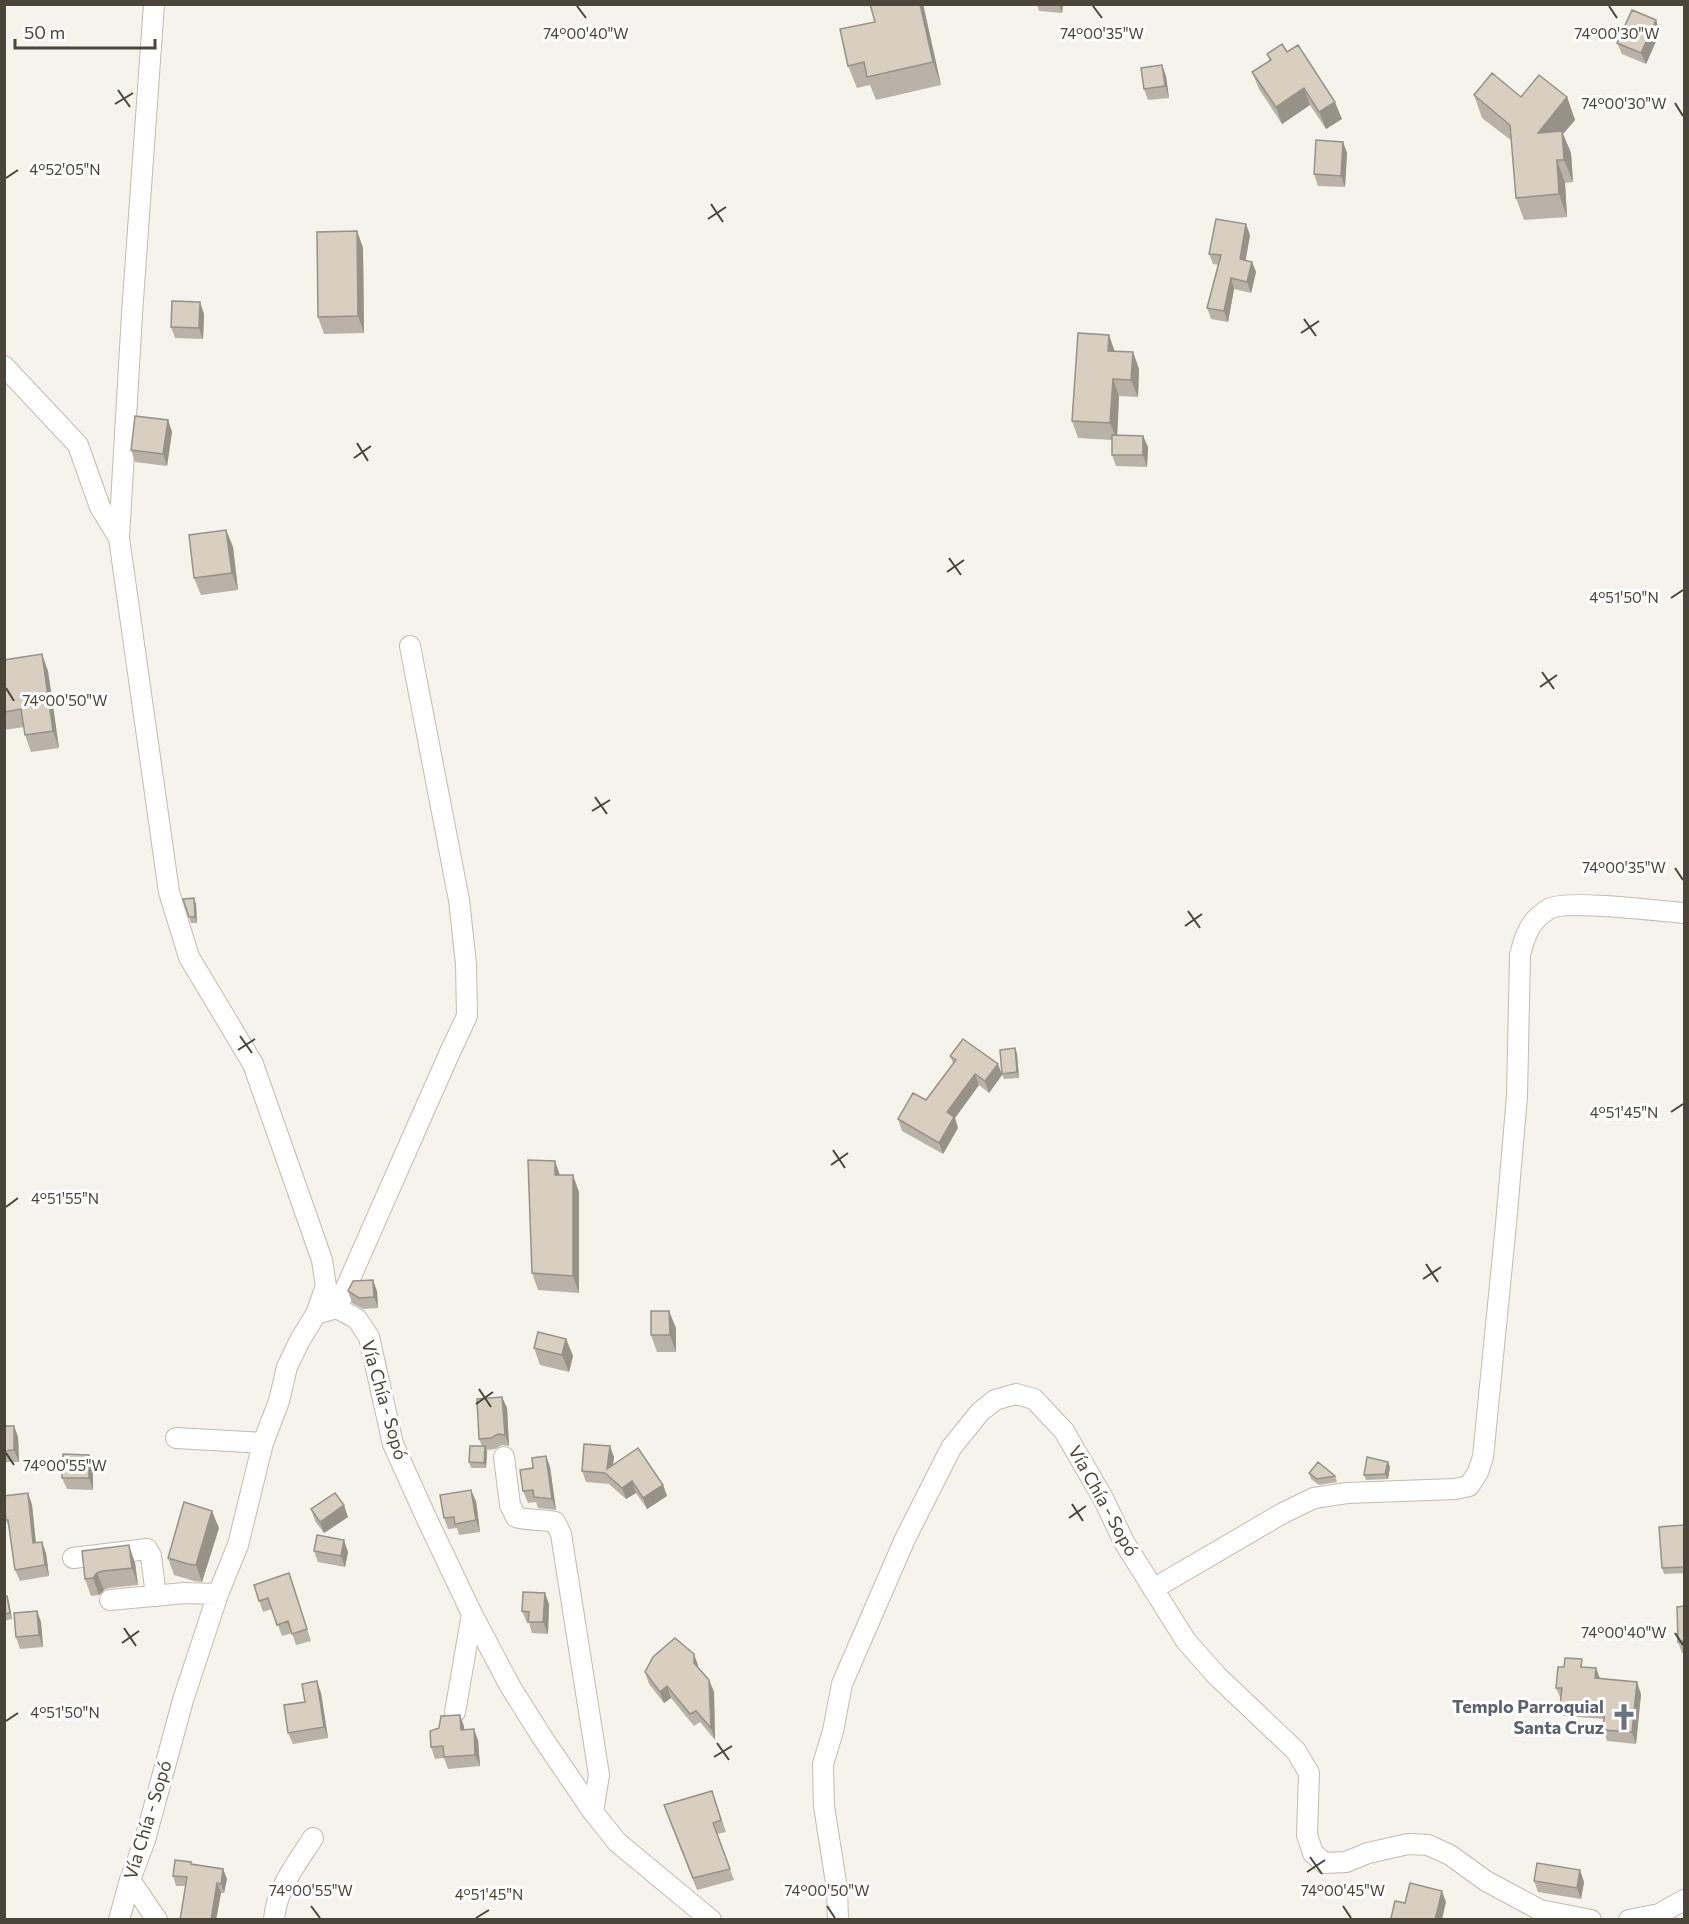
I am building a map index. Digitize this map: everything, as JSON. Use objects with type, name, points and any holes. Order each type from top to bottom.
[{"type":"street","points":[[118,538],[154,6]]},
{"type":"street","points":[[4,366],[78,445],[100,507],[118,538]]},
{"type":"street","name":"Vía Chía - Sopó","points":[[118,538],[169,892],[189,957],[253,1064],[322,1260],[326,1286],[316,1314],[287,1366],[279,1401],[263,1443],[238,1545],[218,1594],[183,1700],[145,1840],[130,1880],[119,1920]]},
{"type":"street","points":[[316,1314],[337,1308],[467,1016],[466,964],[459,900],[410,646]]},
{"type":"street","points":[[1153,1589],[1283,1513],[1314,1498],[1347,1492],[1455,1489],[1469,1486],[1478,1472],[1483,1456],[1517,1095],[1520,955],[1526,933],[1535,919],[1551,907],[1571,904],[1684,913]]},
{"type":"street","name":"Vía Chía - Sopó","points":[[337,1308],[357,1319],[369,1337],[393,1444],[472,1614],[510,1686],[593,1812],[618,1842],[711,1920]]},
{"type":"street","name":"Vía Chía - Sopó","points":[[838,1920],[837,1889],[824,1806],[823,1764],[833,1731],[842,1684],[905,1539],[951,1448],[980,1412],[995,1400],[1016,1394],[1034,1399],[1064,1431],[1103,1498],[1124,1542],[1186,1641],[1217,1677],[1296,1751],[1310,1773],[1307,1835],[1313,1853],[1324,1863],[1346,1862],[1368,1853],[1408,1844],[1428,1845],[1450,1855],[1486,1881],[1540,1910],[1591,1920]]},
{"type":"street","points":[[176,1438],[263,1443]]},
{"type":"street","points":[[504,1457],[510,1505],[516,1517],[530,1521],[555,1522],[561,1534],[599,1775],[593,1812]]},
{"type":"street","points":[[74,1558],[147,1549],[151,1556],[156,1596]]},
{"type":"street","points":[[110,1600],[184,1593],[218,1594]]},
{"type":"street","points":[[455,1712],[472,1614]]},
{"type":"street","points":[[274,1920],[274,1911],[285,1880],[313,1838]]},
{"type":"street","points":[[130,1880],[157,1920]]},
{"type":"street","points":[[1629,1920],[1659,1914],[1683,1902]]},
{"type":"building","points":[[870,4],[920,4],[933,62],[867,77],[864,62],[848,66],[840,29],[875,22]]},
{"type":"building","points":[[1632,10],[1656,20],[1641,53],[1617,43]]},
{"type":"building","points":[[1282,44],[1287,52],[1298,45],[1335,102],[1319,112],[1304,88],[1276,107],[1252,72],[1271,60],[1267,54]]},
{"type":"building","points":[[1162,65],[1165,86],[1144,89],[1141,68]]},
{"type":"building","points":[[1492,73],[1521,97],[1539,75],[1567,97],[1538,133],[1562,131],[1564,160],[1557,160],[1559,194],[1516,198],[1510,125],[1474,95]]},
{"type":"building","points":[[1316,140],[1343,142],[1341,176],[1314,174]]},
{"type":"building","points":[[1216,219],[1246,224],[1240,259],[1252,262],[1247,282],[1231,278],[1224,311],[1207,308],[1221,255],[1209,254]]},
{"type":"building","points":[[357,231],[358,316],[318,317],[317,232]]},
{"type":"building","points":[[172,301],[200,302],[199,328],[171,327]]},
{"type":"building","points":[[1078,333],[1109,335],[1108,351],[1133,352],[1131,380],[1113,379],[1110,423],[1072,421]]},
{"type":"building","points":[[135,416],[168,420],[163,454],[131,450]]},
{"type":"building","points":[[1112,435],[1143,436],[1143,455],[1112,455]]},
{"type":"building","points":[[226,530],[232,573],[194,578],[189,535]]},
{"type":"building","points":[[42,654],[53,731],[25,735],[21,709],[4,712],[4,660]]},
{"type":"building","points":[[194,898],[195,917],[189,917],[183,899]]},
{"type":"building","points":[[963,1039],[998,1064],[985,1081],[975,1074],[947,1112],[954,1117],[939,1143],[898,1119],[913,1093],[926,1100],[956,1060],[950,1056]]},
{"type":"building","points":[[1015,1048],[1017,1072],[1002,1074],[1000,1050]]},
{"type":"building","points":[[528,1160],[555,1161],[555,1175],[573,1175],[573,1276],[532,1273]]},
{"type":"building","points":[[373,1280],[374,1297],[359,1298],[348,1291],[353,1281]]},
{"type":"building","points":[[651,1311],[669,1311],[670,1335],[651,1335]]},
{"type":"building","points":[[538,1332],[566,1339],[562,1355],[534,1348]]},
{"type":"building","points":[[502,1397],[505,1435],[498,1434],[491,1438],[479,1439],[477,1399]]},
{"type":"building","points":[[4,1426],[14,1426],[14,1450],[4,1451]]},
{"type":"building","points":[[584,1444],[610,1446],[607,1469],[638,1448],[663,1485],[643,1498],[632,1481],[622,1488],[605,1473],[582,1471]]},
{"type":"building","points":[[470,1446],[485,1446],[484,1463],[469,1462]]},
{"type":"building","points":[[63,1454],[89,1455],[89,1478],[62,1478]]},
{"type":"building","points":[[546,1456],[552,1499],[534,1497],[533,1490],[523,1491],[520,1470],[533,1468],[532,1458]]},
{"type":"building","points":[[1367,1457],[1388,1462],[1385,1474],[1364,1475]]},
{"type":"building","points":[[1318,1462],[1335,1476],[1317,1479],[1309,1473]]},
{"type":"building","points":[[471,1490],[476,1520],[455,1524],[454,1517],[444,1518],[440,1495]]},
{"type":"building","points":[[28,1493],[33,1543],[42,1542],[45,1565],[15,1570],[4,1496]]},
{"type":"building","points":[[335,1493],[344,1505],[320,1522],[311,1509]]},
{"type":"building","points":[[184,1502],[212,1511],[196,1565],[168,1558]]},
{"type":"building","points":[[1684,1525],[1684,1567],[1662,1568],[1659,1527]]},
{"type":"building","points":[[317,1535],[344,1540],[341,1556],[314,1551]]},
{"type":"building","points":[[129,1545],[132,1568],[103,1571],[97,1573],[93,1578],[85,1579],[82,1551]]},
{"type":"building","points":[[289,1573],[307,1629],[292,1634],[288,1621],[277,1625],[268,1598],[259,1601],[254,1585]]},
{"type":"building","points":[[523,1592],[545,1593],[543,1622],[528,1622],[529,1612],[522,1611]]},
{"type":"building","points":[[4,1596],[7,1596],[10,1613],[4,1614]]},
{"type":"building","points":[[1684,1606],[1684,1641],[1678,1642],[1677,1607]]},
{"type":"building","points":[[37,1611],[39,1635],[16,1637],[14,1613]]},
{"type":"building","points":[[675,1638],[694,1654],[694,1663],[709,1680],[711,1728],[696,1711],[690,1714],[667,1686],[660,1692],[645,1672],[653,1657]]},
{"type":"building","points":[[1565,1658],[1582,1659],[1581,1667],[1596,1668],[1595,1678],[1637,1682],[1632,1732],[1603,1730],[1605,1708],[1560,1705],[1562,1688],[1556,1688],[1558,1667],[1564,1667]]},
{"type":"building","points":[[317,1681],[324,1727],[288,1733],[284,1705],[305,1702],[302,1684]]},
{"type":"building","points":[[460,1715],[461,1730],[474,1729],[475,1755],[444,1757],[443,1746],[431,1747],[430,1731],[439,1728],[441,1716]]},
{"type":"building","points":[[712,1791],[721,1820],[713,1823],[730,1869],[693,1878],[664,1805]]},
{"type":"building","points":[[175,1860],[223,1869],[221,1884],[217,1883],[211,1920],[180,1920],[187,1877],[173,1876]]},
{"type":"building","points":[[1537,1863],[1580,1870],[1577,1888],[1534,1881]]},
{"type":"building","points":[[1410,1883],[1442,1891],[1435,1920],[1391,1918],[1395,1901],[1405,1903]]},
{"type":"place","name":"Templo Parroquial Santa Cruz","points":[[1624,1717]]}]
